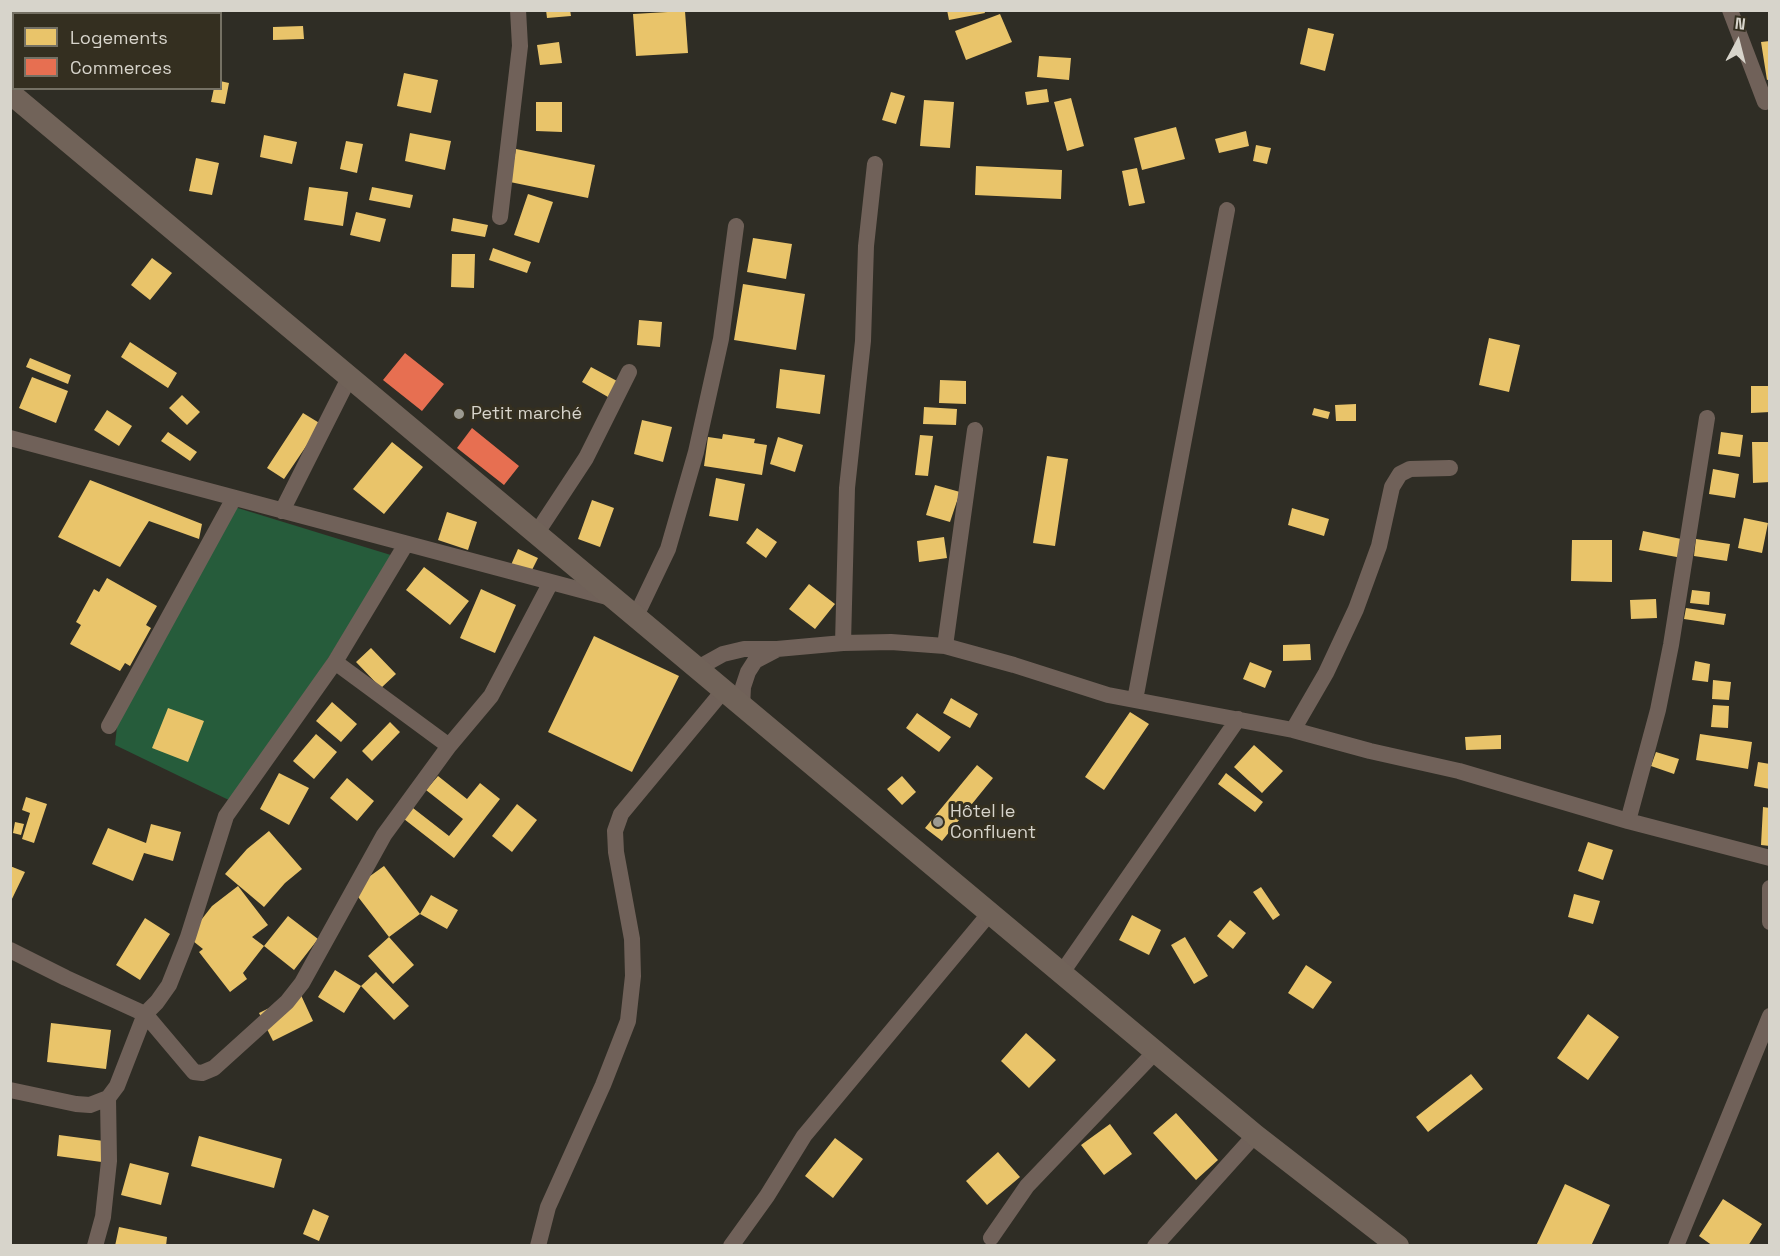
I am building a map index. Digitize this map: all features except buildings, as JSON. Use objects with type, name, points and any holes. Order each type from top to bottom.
[{"type":"street","points":[[500,217],[520,46],[518,10]]},
{"type":"street","points":[[1730,10],[1764,102]]},
{"type":"street","points":[[10,93],[1254,1135],[1398,1245]]},
{"type":"street","points":[[843,643],[847,488],[863,341],[866,246],[875,164]]},
{"type":"street","points":[[1135,700],[1227,210]]},
{"type":"street","points":[[634,618],[668,549],[696,452],[721,339],[736,226]]},
{"type":"street","points":[[536,534],[586,458],[629,372]]},
{"type":"street","points":[[282,511],[349,378]]},
{"type":"street","points":[[1629,821],[1658,710],[1671,645],[1707,418]]},
{"type":"street","points":[[945,646],[975,430]]},
{"type":"street","points":[[10,438],[612,598]]},
{"type":"street","points":[[1293,730],[1326,674],[1356,609],[1378,546],[1392,487],[1400,474],[1410,469],[1450,468]]},
{"type":"street","points":[[109,726],[234,498]]},
{"type":"street","points":[[10,1090],[90,1105],[108,1098],[117,1086],[145,1014],[157,1002],[173,976],[188,937],[226,816],[335,662],[406,544]]},
{"type":"street","points":[[10,950],[145,1014],[195,1072],[202,1073],[214,1068],[287,1002],[302,983],[384,835],[449,746],[491,696],[551,582]]},
{"type":"street","points":[[696,669],[723,654],[744,649],[891,642],[945,646],[1014,665],[1080,688],[1293,730],[1370,751],[1459,771],[1629,821],[1770,858]]},
{"type":"street","points":[[742,707],[743,687],[748,672],[755,661],[777,649]]},
{"type":"street","points":[[335,662],[449,746]]},
{"type":"street","points":[[538,1245],[548,1207],[603,1084],[628,1021],[633,976],[632,939],[616,852],[615,831],[621,814],[723,691]]},
{"type":"street","points":[[1061,974],[1238,719]]},
{"type":"street","points":[[1770,888],[1770,922]]},
{"type":"street","points":[[731,1245],[767,1196],[804,1136],[989,914]]},
{"type":"street","points":[[1676,1245],[1770,1016]]},
{"type":"street","points":[[991,1238],[1027,1186],[1155,1052]]},
{"type":"street","points":[[95,1245],[102,1217],[109,1161],[108,1098]]},
{"type":"street","points":[[1155,1245],[1254,1135]]},
{"type":"green space","points":[[228,505],[394,556],[235,803],[115,745],[120,699]]},
{"type":"place","name":"Petit marché","points":[[459,414]]},
{"type":"place","name":"Hôtel le Confluent","points":[[938,822]]}]
